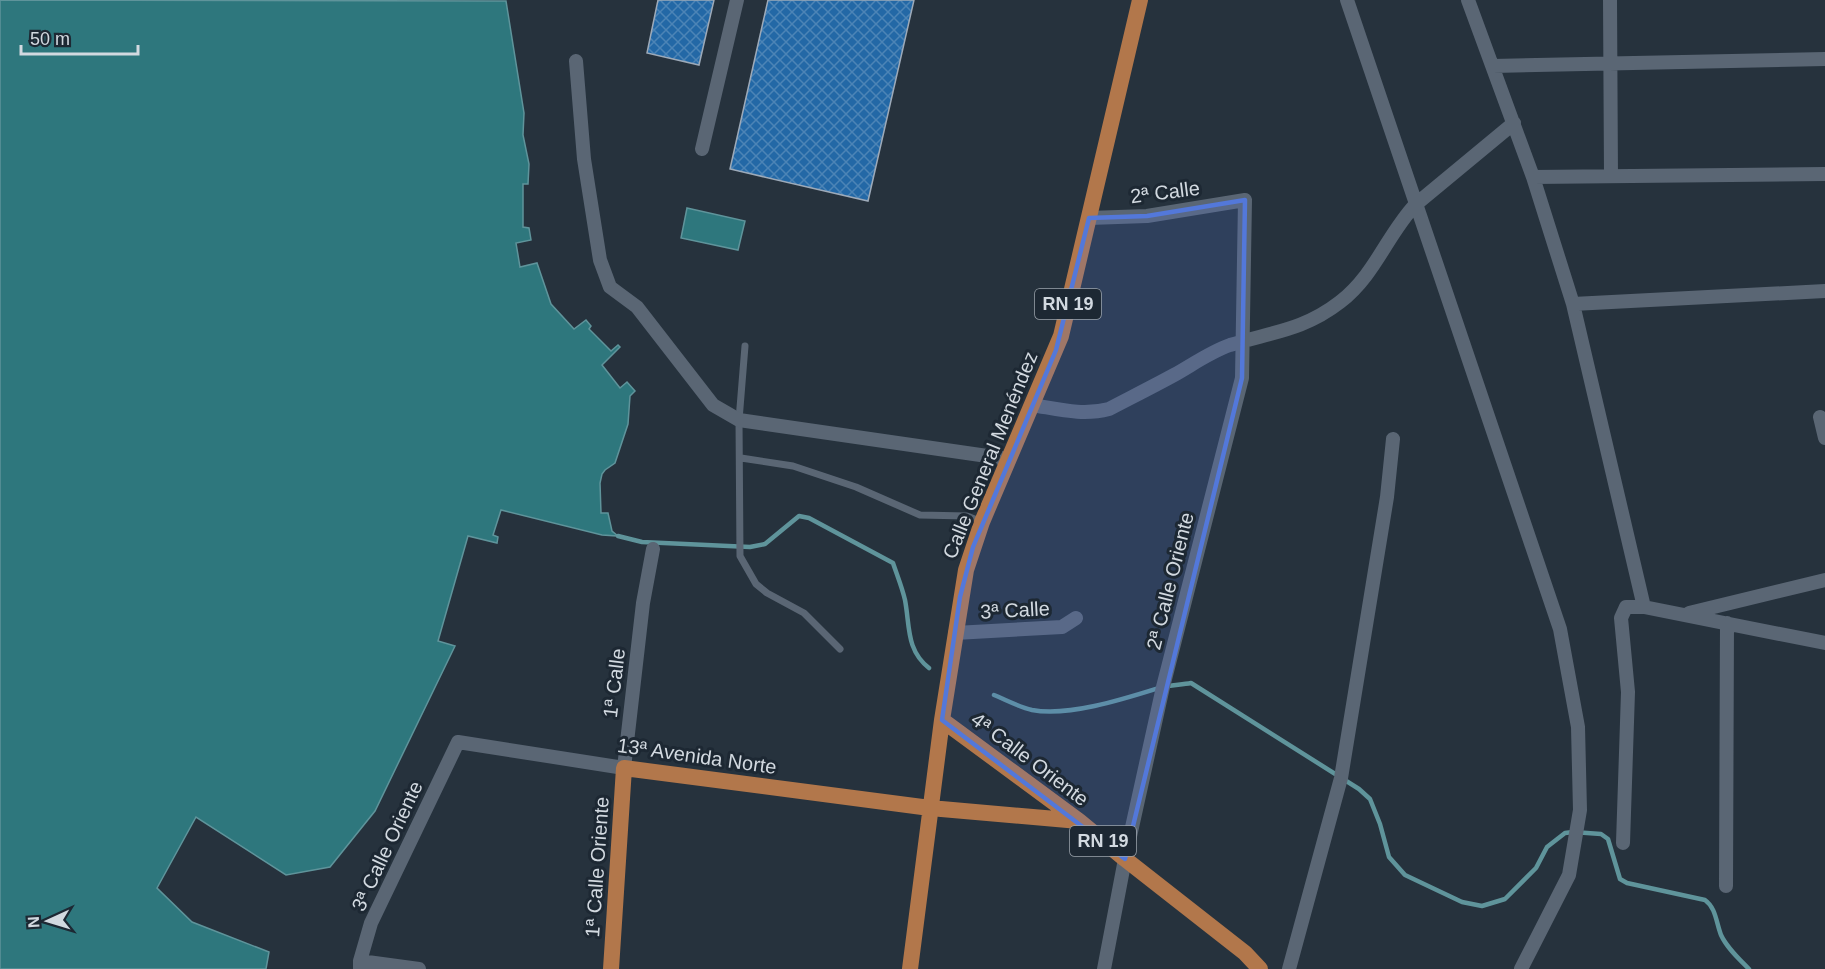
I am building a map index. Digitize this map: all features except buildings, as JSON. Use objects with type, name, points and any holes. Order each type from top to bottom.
[{"type":"main road","name":"Calle General Menéndez","points":[[910,969],[942,720],[966,570],[982,522],[1060,336],[1140,0]]},
{"type":"main road","name":"4ª Calle Oriente","points":[[942,720],[1079,821],[1245,953],[1260,969]]},
{"type":"main road","name":"13ª Avenida Norte","points":[[624,768],[930,808],[1079,821]]},
{"type":"main road","name":"1ª Calle Oriente","points":[[611,969],[624,768]]},
{"type":"street","points":[[702,149],[737,0]]},
{"type":"street","points":[[1347,0],[1560,629],[1578,727],[1580,810],[1569,875],[1521,969]]},
{"type":"street","points":[[1468,0],[1533,177],[1573,304],[1644,607]]},
{"type":"street","points":[[1610,0],[1611,176]]},
{"type":"street","points":[[1493,66],[1825,59]]},
{"type":"street","points":[[576,61],[584,159],[600,260],[610,287],[637,307],[712,405],[739,420],[1008,459]]},
{"type":"street","points":[[1032,405],[1084,413],[1109,409],[1210,354],[1276,334],[1314,319],[1340,302],[1358,285],[1376,263],[1415,205],[1514,123]]},
{"type":"street","points":[[1533,177],[1825,174]]},
{"type":"street","name":"2ª Calle","points":[[1089,218],[1147,216],[1245,200]]},
{"type":"street","name":"2ª Calle Oriente","points":[[1104,969],[1125,859],[1163,687],[1242,378],[1245,200]]},
{"type":"street","points":[[1573,304],[1825,291]]},
{"type":"street","points":[[1820,417],[1825,438]]},
{"type":"street","points":[[1288,969],[1341,777],[1387,497],[1393,439]]},
{"type":"street","name":"1ª Calle","points":[[624,768],[643,603],[653,549]]},
{"type":"street","points":[[1684,615],[1825,580]]},
{"type":"street","points":[[1623,843],[1628,692],[1621,638],[1621,618],[1626,607],[1644,607],[1825,643]]},
{"type":"street","name":"3ª Calle","points":[[955,633],[1062,627],[1076,618]]},
{"type":"street","points":[[1726,886],[1727,623]]},
{"type":"street","name":"13ª Avenida Norte","points":[[458,742],[624,768]]},
{"type":"street","name":"3ª Calle Oriente","points":[[360,965],[371,923],[458,742]]},
{"type":"street","points":[[360,965],[418,969]]},
{"type":"lane","points":[[745,346],[739,420],[740,556],[756,584],[767,593],[804,613],[840,649]]},
{"type":"lane","points":[[741,458],[793,466],[856,487],[920,515],[967,516],[982,522]]},
{"type":"highlighted area","points":[[1245,200],[1242,378],[1125,859],[942,720],[960,597],[973,547],[1056,350],[1089,218],[1147,216]]},
{"type":"shaded area","points":[[0,0],[506,1],[524,113],[523,135],[529,164],[528,184],[523,184],[523,227],[529,228],[531,240],[516,243],[520,267],[537,263],[551,304],[574,329],[586,320],[591,326],[589,329],[611,351],[618,345],[620,347],[602,365],[620,388],[627,382],[635,391],[630,396],[628,424],[615,463],[602,474],[600,483],[601,513],[608,513],[612,531],[618,536],[602,535],[501,510],[493,535],[498,537],[497,543],[468,536],[438,641],[455,646],[375,811],[330,867],[286,875],[196,817],[157,888],[192,922],[269,952],[266,969],[0,969]]},
{"type":"shaded area","points":[[687,208],[745,221],[738,250],[681,238]]},
{"type":"waterway","points":[[618,536],[642,542],[750,547],[765,544],[799,516],[809,518],[893,563],[905,600],[910,637],[916,653],[929,668]]},
{"type":"waterway","points":[[994,695],[1032,710],[1046,712],[1096,706],[1163,687],[1191,683],[1359,789],[1370,799],[1389,857],[1405,875],[1462,902],[1482,906],[1505,899],[1536,868],[1547,847],[1565,833],[1601,834],[1608,839],[1620,879],[1627,883],[1705,900],[1709,903],[1724,940],[1749,969]]}]
